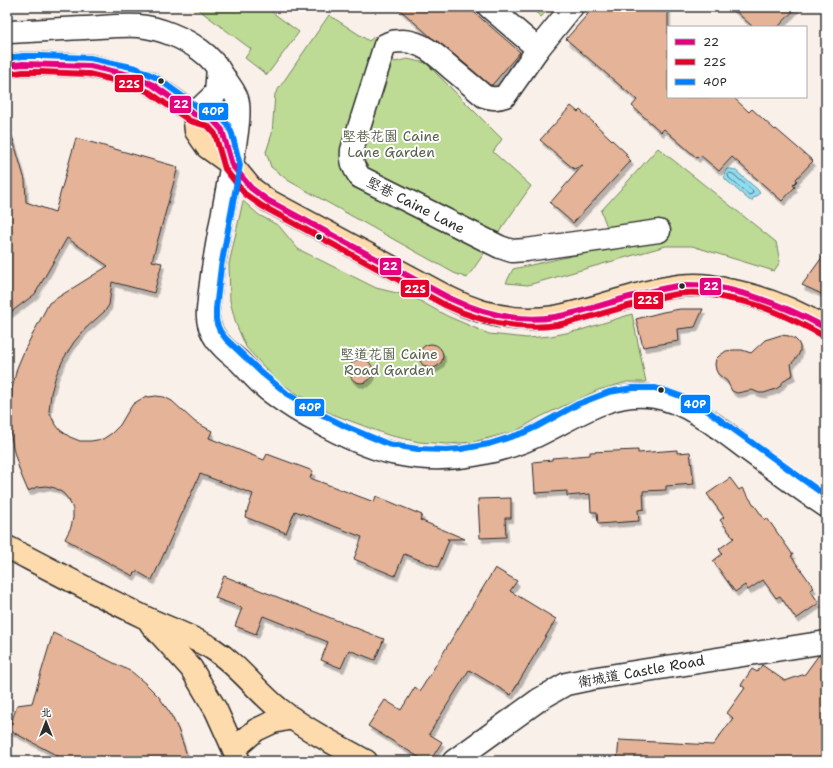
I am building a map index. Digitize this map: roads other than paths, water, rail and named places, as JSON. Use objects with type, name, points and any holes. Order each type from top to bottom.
[{"type":"main road","points":[[7,66],[23,64],[90,66],[134,76],[153,85],[194,114],[196,131],[207,146],[232,165],[252,188],[267,200],[464,306],[482,312],[499,317],[518,319],[554,317],[651,291],[678,286],[695,285],[712,286],[750,294],[797,312],[826,328]]},
{"type":"main road","points":[[7,547],[144,617],[212,649],[230,661],[264,696],[292,718],[328,741],[366,761]]},
{"type":"main road","points":[[144,617],[191,668],[216,710],[237,755],[256,730],[273,722],[292,718]]},
{"type":"street","points":[[490,7],[538,49],[572,7]]},
{"type":"street","points":[[7,32],[122,26],[149,28],[171,34],[198,48],[218,68],[238,99],[238,121],[232,165],[212,276],[208,319],[213,335],[224,349],[267,389],[306,415],[349,437],[387,452],[419,457],[457,457],[486,452],[519,443],[550,429],[572,416],[609,400],[638,395],[654,396],[681,404],[696,412],[826,506]]},
{"type":"street","name":"堅巷 Caine Lane","points":[[538,49],[505,96],[490,98],[484,96],[428,49],[407,41],[390,42],[385,45],[352,150],[354,169],[360,177],[500,247],[512,250],[526,250],[659,231]]},
{"type":"street","points":[[194,114],[216,93],[218,68]]},
{"type":"street","name":"衛城道 Castle Road","points":[[454,761],[540,699],[566,684],[590,678],[826,642]]},
{"type":"water","points":[[727,169],[735,170],[760,193],[753,198],[752,201],[749,200],[726,180],[724,174]]},
{"type":"park label","name":"堅巷花園 Caine Lane Garden","points":[[391,144]]},
{"type":"park label","name":"堅道花園 Caine Road Garden","points":[[389,362]]}]
